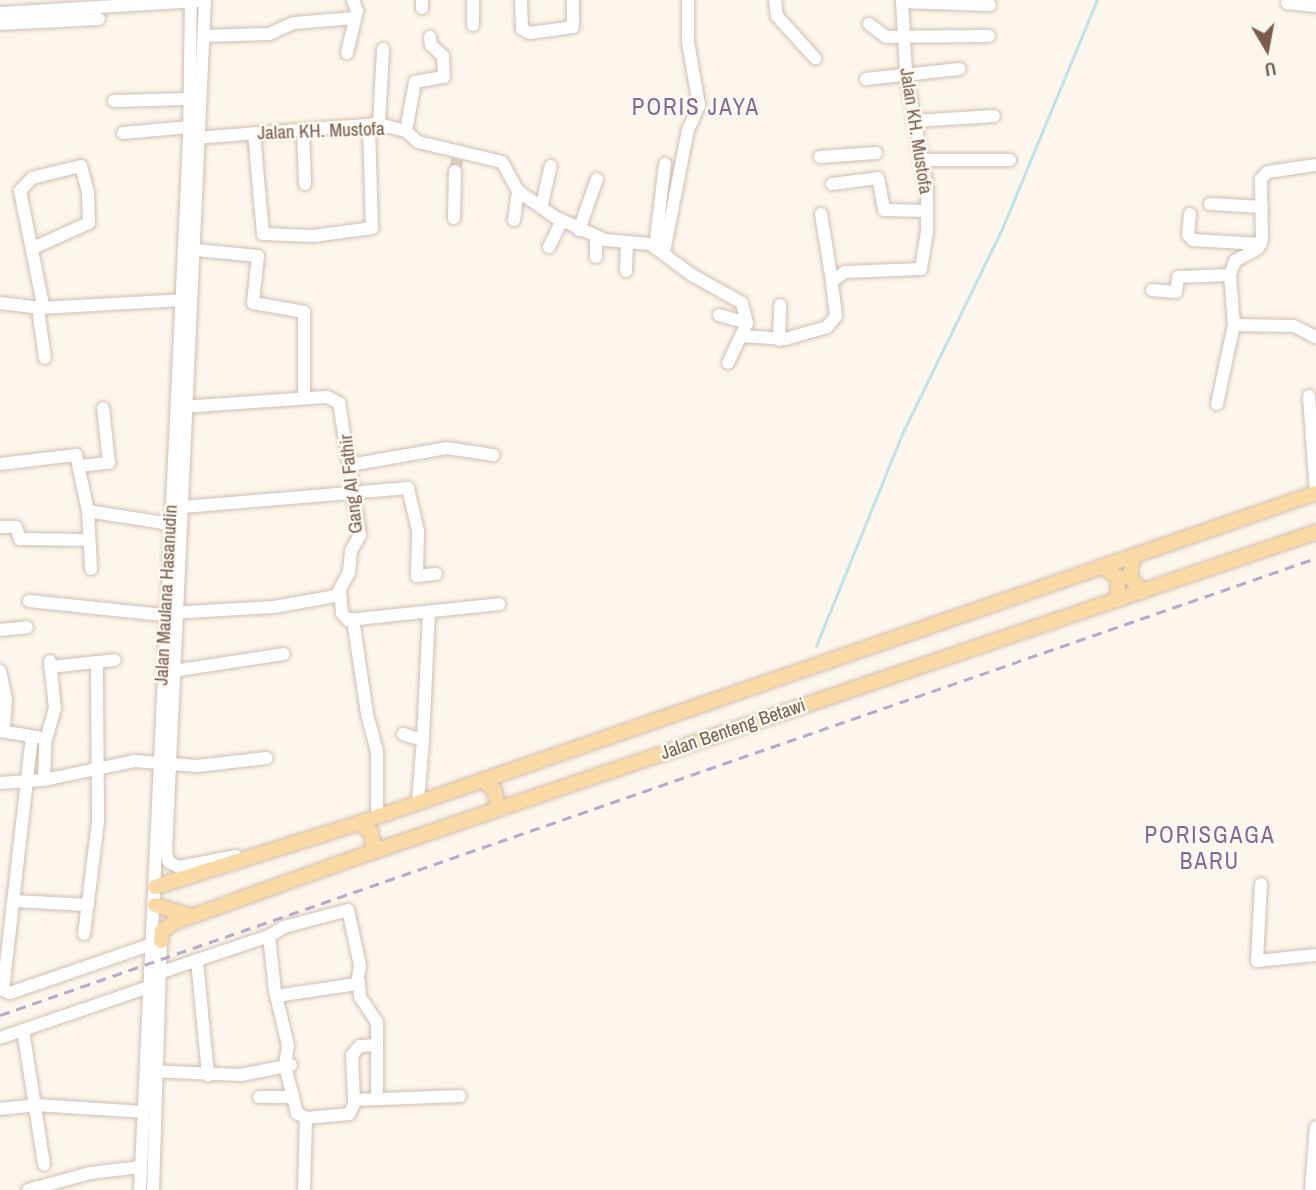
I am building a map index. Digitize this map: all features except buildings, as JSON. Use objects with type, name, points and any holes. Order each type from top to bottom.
[{"type":"main road","name":"Jalan Benteng Betawi","points":[[155,887],[274,852],[1132,560],[1316,493]]},
{"type":"main road","name":"Jalan Benteng Betawi","points":[[157,942],[166,927],[369,853],[1316,531]]},
{"type":"main road","points":[[1129,593],[1132,560]]},
{"type":"main road","points":[[1106,568],[1118,577],[1129,593]]},
{"type":"main road","points":[[483,780],[495,790],[497,808]]},
{"type":"main road","points":[[359,823],[371,832],[374,847],[369,853]]},
{"type":"main road","points":[[155,905],[171,913],[196,915]]},
{"type":"street","points":[[5,18],[81,14],[205,0]]},
{"type":"street","name":"Jalan Maulana Hasanudin","points":[[205,0],[211,36],[197,135],[186,300],[186,406],[170,524],[178,611],[163,761],[166,853],[172,865],[274,852]]},
{"type":"street","points":[[347,53],[355,18],[353,0]]},
{"type":"street","points":[[473,0],[473,25]]},
{"type":"street","points":[[521,0],[522,29],[530,33],[573,27],[573,0]]},
{"type":"street","points":[[659,249],[681,182],[688,130],[699,105],[688,42],[688,0]]},
{"type":"street","points":[[775,0],[777,16],[815,58]]},
{"type":"street","name":"Jalan Maulana Hasanudin","points":[[186,300],[196,250],[197,135],[189,99],[191,1]]},
{"type":"street","points":[[902,1],[990,5]]},
{"type":"street","name":"Jalan KH. Mustofa","points":[[832,281],[856,270],[921,269],[926,177],[920,160],[906,72],[902,1]]},
{"type":"street","points":[[1287,3],[1316,6]]},
{"type":"street","points":[[81,14],[99,19]]},
{"type":"street","points":[[211,36],[276,33],[295,23],[355,18]]},
{"type":"street","points":[[869,24],[883,37],[989,36]]},
{"type":"street","points":[[407,131],[415,82],[444,78],[443,56],[430,45],[430,37]]},
{"type":"street","points":[[254,133],[263,233],[313,236],[372,228],[374,125],[383,49]]},
{"type":"street","points":[[866,79],[906,72],[959,69]]},
{"type":"street","points":[[114,101],[189,99]]},
{"type":"street","points":[[915,121],[994,116]]},
{"type":"street","name":"Jalan KH. Mustofa","points":[[123,133],[226,135],[374,125],[407,131],[418,142],[502,162],[518,191]]},
{"type":"street","points":[[303,131],[305,184]]},
{"type":"street","points":[[820,157],[875,150],[884,210],[926,211]]},
{"type":"street","points":[[920,160],[1010,160]]},
{"type":"street","points":[[659,249],[666,164]]},
{"type":"street","points":[[1261,243],[1263,175],[1316,165]]},
{"type":"street","points":[[33,248],[89,223],[88,192],[81,166],[32,178],[22,186],[33,248],[45,358]]},
{"type":"street","points":[[542,204],[551,166]]},
{"type":"street","points":[[454,218],[455,171]]},
{"type":"street","points":[[832,184],[878,178]]},
{"type":"street","points":[[579,230],[597,179]]},
{"type":"street","points":[[514,220],[518,191],[542,204],[562,220],[596,237],[659,249],[692,275],[742,303],[747,323],[728,363]]},
{"type":"street","points":[[1210,204],[1262,207]]},
{"type":"street","points":[[743,336],[779,340],[833,323],[832,281],[821,214]]},
{"type":"street","points":[[1190,214],[1188,235],[1194,240],[1261,243]]},
{"type":"street","points":[[549,247],[562,220]]},
{"type":"street","points":[[596,237],[596,257]]},
{"type":"street","points":[[626,271],[627,243]]},
{"type":"street","points":[[1217,404],[1234,325],[1230,275],[1235,261],[1261,243]]},
{"type":"street","points":[[196,250],[249,254],[261,261],[253,303],[304,312],[304,398]]},
{"type":"street","points":[[1152,290],[1176,292],[1178,276],[1230,275]]},
{"type":"street","points":[[0,303],[41,308],[186,300]]},
{"type":"street","points":[[779,340],[780,305]]},
{"type":"street","points":[[719,315],[747,323]]},
{"type":"street","points":[[1234,325],[1290,326],[1316,337]]},
{"type":"street","points":[[1309,396],[1316,493]]},
{"type":"street","name":"Gang Al Fathir","points":[[186,406],[327,397],[339,403],[360,538],[340,590]]},
{"type":"street","points":[[79,466],[109,463],[103,408]]},
{"type":"street","points":[[350,465],[447,448],[493,455]]},
{"type":"street","points":[[0,464],[70,453],[79,466],[88,511],[91,569]]},
{"type":"street","name":"Jalan Maulana Hasanudin","points":[[153,1190],[151,1071],[157,942],[155,887],[163,761],[178,611],[192,507],[178,480]]},
{"type":"street","points":[[192,507],[409,488],[418,531],[417,576],[436,574]]},
{"type":"street","points":[[88,511],[170,524]]},
{"type":"street","points":[[0,527],[16,527],[20,540],[89,540]]},
{"type":"street","points":[[29,601],[178,611],[320,601],[340,590],[342,613],[353,619],[499,604]]},
{"type":"street","points":[[418,801],[429,611]]},
{"type":"street","points":[[353,619],[367,714],[376,745],[377,816]]},
{"type":"street","points":[[0,630],[27,626]]},
{"type":"street","points":[[173,671],[284,654]]},
{"type":"street","points":[[44,780],[46,738],[55,709],[50,664],[115,660]]},
{"type":"street","points":[[84,934],[98,767],[97,662]]},
{"type":"street","points":[[0,671],[6,699],[2,731],[46,738]]},
{"type":"street","points":[[402,734],[423,740]]},
{"type":"street","points":[[32,736],[30,783],[2,988],[7,994],[157,942]]},
{"type":"street","points":[[0,783],[30,783],[98,767],[163,761],[197,766],[267,758]]},
{"type":"street","points":[[1261,884],[1257,961],[1316,954]]},
{"type":"street","points":[[14,901],[88,905]]},
{"type":"street","points":[[0,1038],[156,981],[197,960],[269,936],[284,927],[348,910],[360,965],[360,997],[377,1022],[377,1098]]},
{"type":"street","points":[[269,936],[276,996],[288,1045],[292,1097],[297,1113],[306,1118],[351,1114],[355,1100],[352,1055],[360,1046],[377,1045]]},
{"type":"street","name":"Jalan Maulana Hasanudin","points":[[156,981],[157,942]]},
{"type":"street","points":[[197,960],[208,1075]]},
{"type":"street","points":[[276,996],[349,987],[359,982]]},
{"type":"street","points":[[23,1030],[44,1164]]},
{"type":"street","points":[[151,1071],[208,1075],[288,1066]]},
{"type":"street","name":"Jalan Maulana Hasanudin","points":[[140,1190],[144,1112],[151,1071]]},
{"type":"street","points":[[258,1097],[292,1097]]},
{"type":"street","points":[[355,1100],[460,1097]]},
{"type":"street","points":[[0,1109],[36,1105],[144,1112]]},
{"type":"street","points":[[304,1190],[306,1118]]},
{"type":"street","points":[[1311,1190],[1316,1127]]},
{"type":"street","points":[[28,1190],[90,1173],[141,1167]]},
{"type":"waterway","points":[[816,646],[902,434],[1002,229],[1097,0]]},
{"type":"tunnel","points":[[455,171],[459,151]]},
{"type":"railway","points":[[0,1015],[1316,558]]},
{"type":"district","name":"PORIS JAYA","points":[[696,107]]},
{"type":"district","name":"PORISGAGA BARU","points":[[1210,848]]}]
